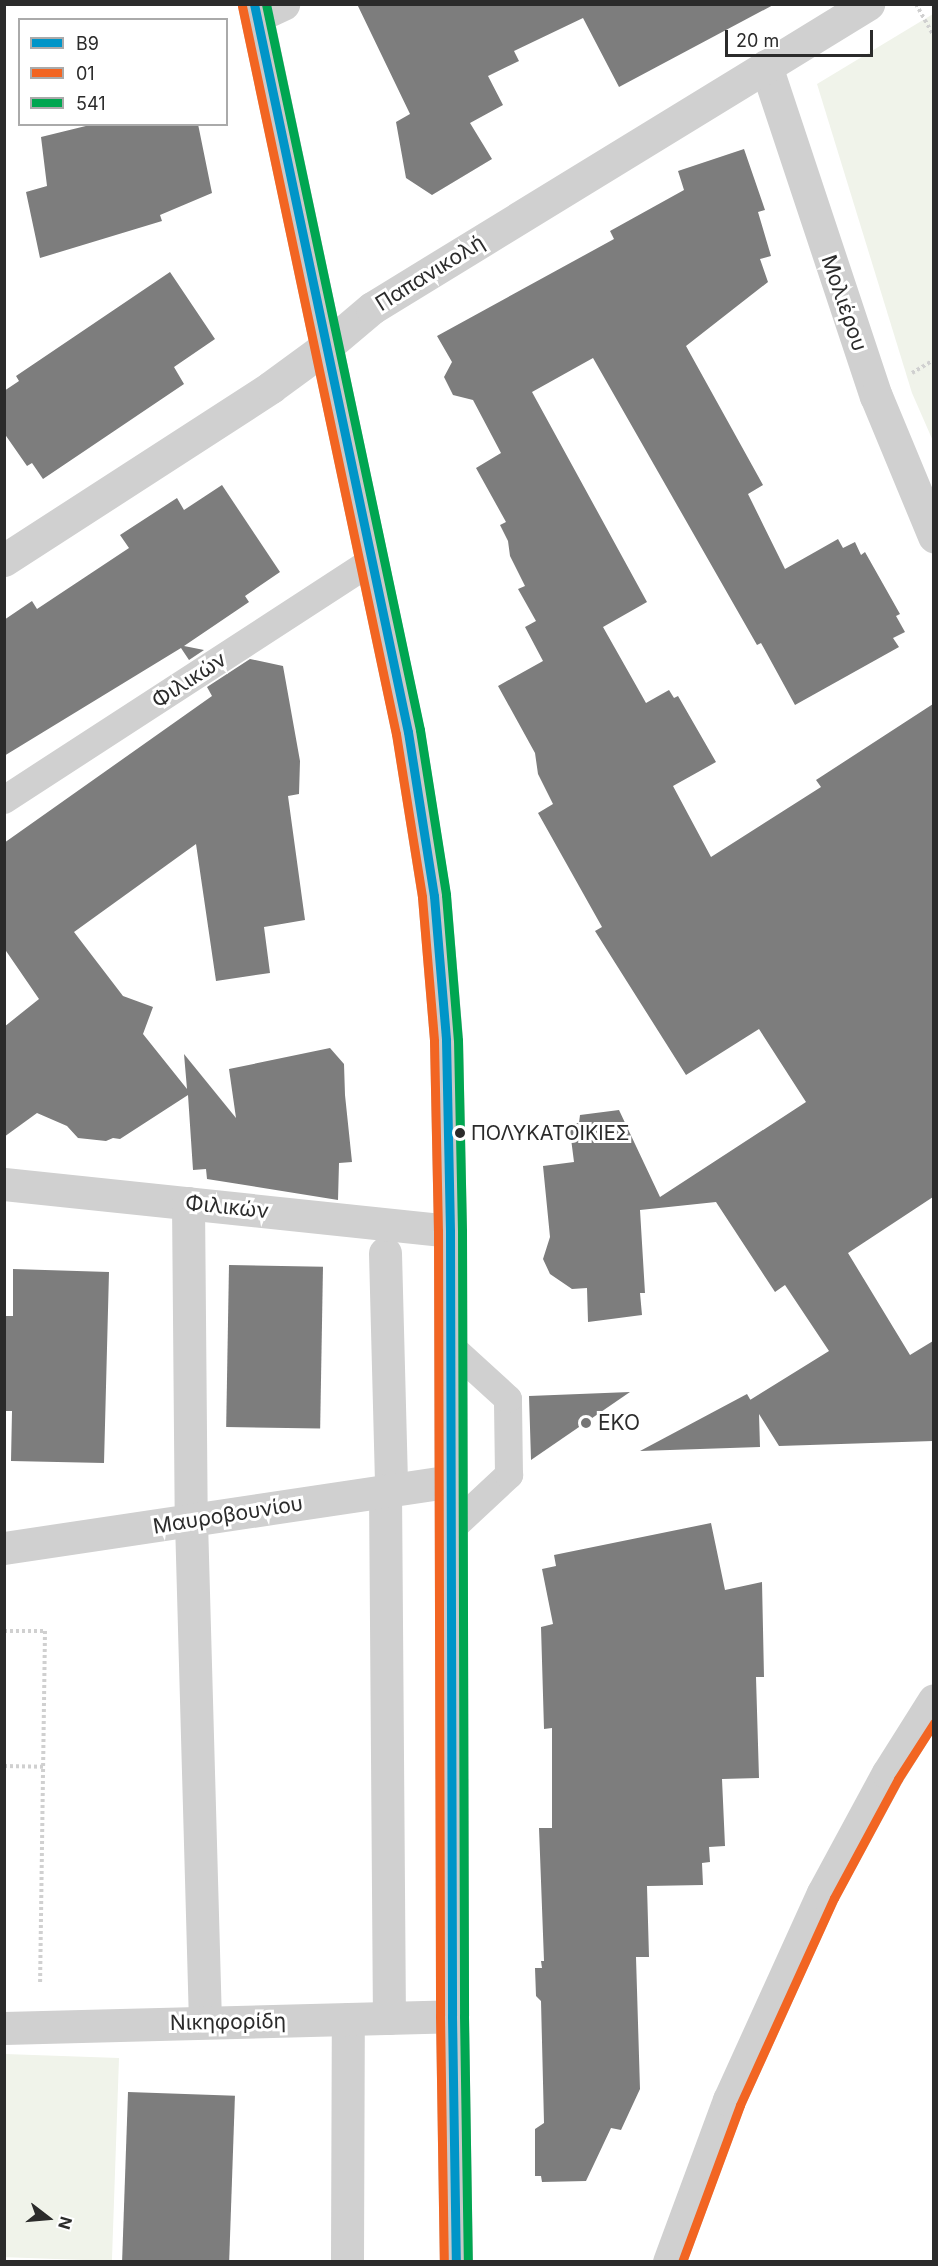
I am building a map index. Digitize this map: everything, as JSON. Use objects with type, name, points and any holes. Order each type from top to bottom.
[{"type":"main road","points":[[265,8],[327,346],[408,732],[434,896],[446,1040],[450,1232],[452,2016],[456,2262]]},
{"type":"street","name":"Παπανικολή","points":[[6,557],[271,387],[327,346],[372,308],[868,4]]},
{"type":"street","name":"Μολιέρου","points":[[766,66],[876,396],[933,536]]},
{"type":"street","name":"Φιλικών","points":[[4,1184],[450,1232]]},
{"type":"street","points":[[188,1203],[191,1521],[205,2022]]},
{"type":"street","points":[[385,1253],[389,2018]]},
{"type":"street","name":"Μαυροβουνίου","points":[[4,1548],[450,1481]]},
{"type":"street","points":[[669,2262],[729,2100],[823,1893],[888,1773],[933,1701]]},
{"type":"street","name":"Νικηφορίδη","points":[[4,2028],[452,2016]]},
{"type":"street","points":[[347,2262],[348,2019]]},
{"type":"lane","name":"Φιλικών","points":[[4,800],[373,560]]},
{"type":"lane","points":[[450,1530],[509,1475],[508,1399],[451,1347]]},
{"type":"path","points":[[916,4],[933,36]]},
{"type":"path","points":[[4,1631],[45,1631],[39,2026]]},
{"type":"path","points":[[4,1766],[43,1767]]},
{"type":"shaded area","points":[[933,14],[933,441],[912,393],[817,84]]},
{"type":"shaded area","points":[[5,2054],[119,2058],[112,2261],[4,2257]]},
{"type":"building","points":[[357,4],[775,4],[619,87],[583,18],[514,51],[519,61],[488,76],[503,105],[470,123],[492,159],[432,195],[406,178],[396,122],[410,114]]},
{"type":"building","points":[[86,126],[198,126],[212,193],[160,215],[162,221],[40,258],[26,192],[47,186],[41,137]]},
{"type":"building","points":[[744,149],[765,210],[758,212],[771,256],[760,259],[768,282],[686,346],[763,485],[748,494],[785,569],[838,539],[843,548],[855,542],[861,555],[865,552],[900,614],[896,616],[905,632],[893,638],[899,647],[795,705],[761,643],[757,645],[593,358],[532,392],[647,602],[603,627],[646,703],[669,690],[674,698],[678,696],[716,762],[673,786],[711,857],[821,787],[816,780],[933,704],[933,1197],[848,1253],[910,1355],[933,1341],[933,1441],[779,1446],[759,1414],[760,1447],[640,1451],[747,1394],[750,1400],[829,1351],[785,1285],[775,1292],[716,1202],[640,1210],[645,1293],[640,1293],[642,1315],[588,1322],[587,1288],[572,1289],[550,1274],[543,1259],[550,1237],[543,1166],[574,1162],[569,1123],[579,1123],[580,1115],[619,1110],[660,1197],[806,1102],[759,1029],[686,1075],[595,931],[602,927],[538,813],[553,804],[538,774],[535,753],[498,686],[543,661],[525,627],[536,621],[518,589],[525,586],[510,556],[508,541],[500,525],[506,522],[476,468],[501,453],[473,400],[453,395],[444,377],[452,362],[437,336],[614,239],[610,231],[684,190],[678,171]]},
{"type":"building","points":[[170,272],[215,339],[174,367],[184,384],[43,479],[32,463],[27,466],[4,433],[4,391],[19,381],[16,376]]},
{"type":"building","points":[[222,485],[280,572],[245,596],[249,602],[184,646],[204,650],[189,660],[181,648],[4,756],[4,620],[32,601],[37,609],[129,548],[120,535],[177,498],[184,510]]},
{"type":"building","points":[[250,659],[283,666],[300,761],[299,794],[288,796],[305,920],[264,927],[270,973],[216,981],[196,844],[74,932],[123,996],[153,1007],[143,1034],[187,1089],[184,1054],[236,1118],[229,1069],[330,1048],[344,1064],[352,1162],[339,1163],[338,1200],[207,1179],[206,1169],[193,1170],[188,1095],[120,1139],[113,1138],[106,1141],[78,1138],[67,1126],[37,1113],[4,1137],[4,1027],[39,999],[4,948],[4,843],[212,696],[207,687]]},
{"type":"building","points":[[229,1265],[323,1267],[320,1429],[226,1427]]},
{"type":"building","points":[[13,1269],[109,1272],[104,1463],[11,1461],[12,1411],[4,1411],[4,1316],[13,1316]]},
{"type":"building","points":[[630,1392],[531,1460],[529,1396]]},
{"type":"building","points":[[711,1523],[725,1590],[762,1582],[764,1677],[756,1677],[759,1778],[722,1779],[725,1846],[709,1847],[710,1862],[702,1863],[703,1885],[647,1886],[649,1957],[636,1957],[640,2089],[621,2130],[611,2128],[586,2181],[542,2182],[541,2176],[535,2176],[535,2129],[544,2123],[541,2001],[536,1996],[535,1968],[542,1968],[541,1961],[544,1961],[539,1828],[552,1828],[552,1728],[544,1729],[541,1627],[553,1624],[542,1569],[556,1566],[554,1555]]},
{"type":"building","points":[[128,2092],[235,2096],[229,2262],[122,2262]]},
{"type":"transit line","name":"Β9","points":[[254,4],[408,732],[434,896],[446,1040],[450,1231],[452,2016],[456,2262]]},
{"type":"transit line","name":"541","points":[[266,4],[420,730],[446,895],[458,1040],[462,1231],[464,2016],[468,2262]]},
{"type":"transit line","name":"01","points":[[242,6],[396,734],[422,897],[434,1041],[438,1231],[440,2016],[444,2262]]},
{"type":"transit line","name":"01","points":[[682,2262],[740,2105],[834,1898],[898,1779],[934,1723]]},
{"type":"place","name":"ΠΟΛΥΚΑΤΟΙΚΙΕΣ","points":[[460,1133]]},
{"type":"place","name":"EKO","points":[[586,1423]]}]
